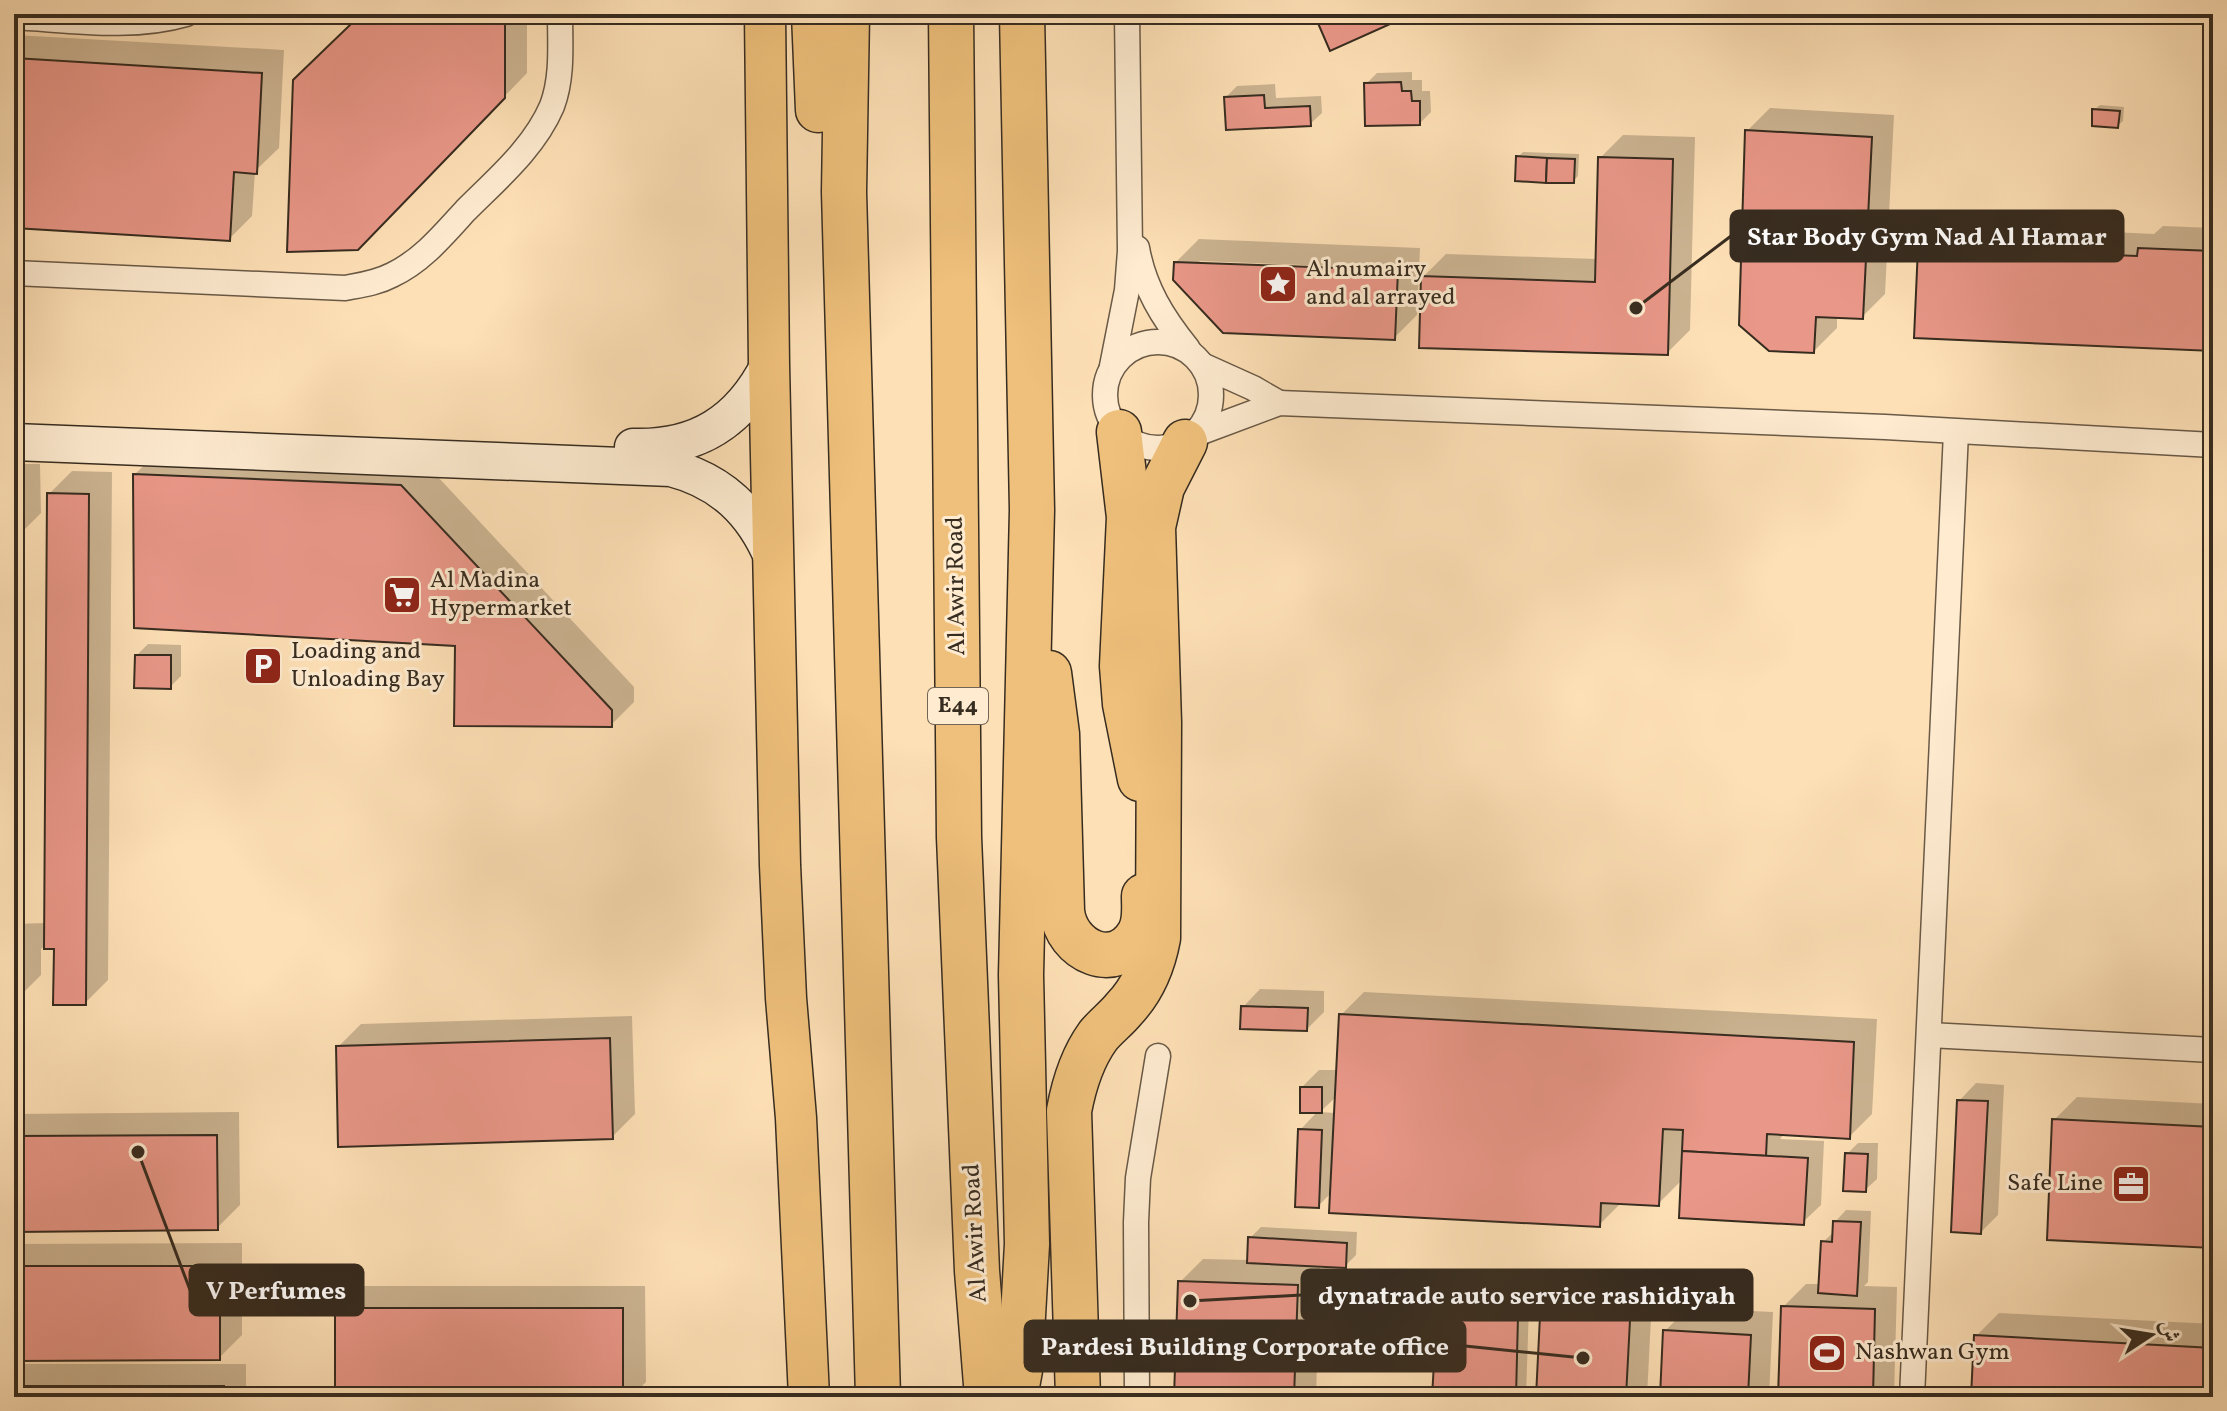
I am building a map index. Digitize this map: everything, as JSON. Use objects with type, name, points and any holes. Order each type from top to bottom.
[{"type":"highway","points":[[814,14],[818,122],[844,192]]},
{"type":"highway","points":[[847,14],[844,192],[878,1397]]},
{"type":"highway","name":"Al Awir Road","points":[[951,14],[959,837],[977,1271],[987,1397]]},
{"type":"highway","points":[[1015,1397],[1021,1355],[1027,1244],[1021,975],[1032,510],[1022,14]]},
{"type":"highway","points":[[1029,611],[1043,651],[1054,704],[1063,922],[1075,943],[1098,954],[1110,954],[1132,943],[1144,922],[1142,789],[1125,704],[1122,666],[1129,517],[1119,432]]},
{"type":"highway","points":[[1078,1397],[1069,1111],[1076,1080],[1087,1053],[1103,1030],[1137,994],[1151,966],[1158,938],[1159,723],[1153,527],[1162,487],[1172,463],[1191,438]]},
{"type":"main road","points":[[765,14],[769,365],[782,931],[796,1118],[809,1397]]},
{"type":"street","points":[[14,17],[131,22],[167,20],[186,14]]},
{"type":"street","points":[[14,273],[345,288],[392,276],[430,247],[522,154],[540,130],[553,103],[560,73],[560,14]]},
{"type":"street","points":[[1127,14],[1131,212],[1127,290],[1104,394],[1105,408],[1119,432],[1143,447],[1158,450],[1279,403],[2213,445]]},
{"type":"street","points":[[1131,212],[1139,259],[1150,293],[1167,324],[1197,359],[1210,382],[1212,400],[1207,419],[1191,438]]},
{"type":"street","points":[[1112,366],[1124,353],[1141,344],[1158,341],[1176,345],[1279,403]]},
{"type":"street","points":[[14,417],[661,448],[683,443],[725,422],[750,397],[769,365]]},
{"type":"street","points":[[1912,1397],[1956,432]]},
{"type":"street","points":[[14,442],[671,468],[703,479],[736,501],[764,537],[773,559]]},
{"type":"street","points":[[1929,1035],[2213,1050]]},
{"type":"street","points":[[1137,1397],[1138,1178],[1158,1056]]},
{"type":"building","points":[[1314,14],[1407,14],[1408,16],[1330,51]]},
{"type":"building","points":[[351,24],[505,24],[505,98],[358,250],[287,252],[293,80]]},
{"type":"building","points":[[14,58],[262,73],[257,174],[234,172],[230,241],[14,228]]},
{"type":"building","points":[[1401,82],[1402,91],[1411,91],[1412,101],[1420,101],[1420,125],[1365,126],[1364,83]]},
{"type":"building","points":[[1264,95],[1265,108],[1310,106],[1311,126],[1226,130],[1224,97]]},
{"type":"building","points":[[2092,109],[2120,111],[2118,128],[2092,126]]},
{"type":"building","points":[[1745,130],[1872,137],[1863,319],[1816,317],[1814,353],[1769,351],[1739,325]]},
{"type":"building","points":[[1516,156],[1547,158],[1546,183],[1515,181]]},
{"type":"building","points":[[1598,157],[1673,159],[1668,355],[1419,348],[1421,276],[1595,282]]},
{"type":"building","points":[[1547,158],[1575,159],[1574,183],[1546,183]]},
{"type":"building","points":[[1918,247],[2137,256],[2138,248],[2213,251],[2213,351],[1914,338]]},
{"type":"building","points":[[1174,262],[1398,270],[1395,340],[1223,333],[1173,280]]},
{"type":"building","points":[[133,474],[401,485],[612,710],[612,727],[454,726],[455,646],[134,628]]},
{"type":"building","points":[[14,486],[18,486],[19,538],[14,538]]},
{"type":"building","points":[[47,493],[89,494],[86,1005],[53,1005],[54,949],[44,949]]},
{"type":"building","points":[[135,655],[171,655],[171,689],[134,688]]},
{"type":"building","points":[[14,945],[23,945],[24,969],[18,969],[19,1000],[14,1000]]},
{"type":"building","points":[[1241,1006],[1308,1008],[1307,1031],[1240,1029]]},
{"type":"building","points":[[1339,1014],[1854,1042],[1850,1139],[1767,1134],[1766,1156],[1682,1151],[1683,1130],[1663,1129],[1659,1206],[1601,1203],[1600,1227],[1329,1213]]},
{"type":"building","points":[[610,1038],[613,1139],[338,1147],[336,1046]]},
{"type":"building","points":[[1300,1087],[1322,1087],[1322,1113],[1300,1113]]},
{"type":"building","points":[[1957,1100],[1988,1101],[1981,1234],[1951,1232]]},
{"type":"building","name":"Safe Line","points":[[2052,1119],[2213,1127],[2213,1248],[2047,1240]]},
{"type":"building","points":[[1298,1129],[1322,1130],[1319,1208],[1295,1207]]},
{"type":"building","points":[[217,1135],[218,1230],[14,1232],[14,1136]]},
{"type":"building","points":[[1682,1151],[1808,1158],[1804,1225],[1679,1218]]},
{"type":"building","points":[[1845,1153],[1868,1154],[1866,1192],[1843,1191]]},
{"type":"building","points":[[1833,1221],[1861,1222],[1857,1296],[1818,1293],[1821,1241],[1832,1242]]},
{"type":"building","points":[[1248,1237],[1347,1243],[1346,1268],[1247,1263]]},
{"type":"building","points":[[14,1266],[220,1266],[220,1360],[14,1361]]},
{"type":"building","points":[[1178,1281],[1298,1285],[1294,1397],[1174,1397]]},
{"type":"building","name":"Nashwan Gym","points":[[1781,1306],[1875,1309],[1873,1397],[1778,1397]]},
{"type":"building","points":[[335,1308],[623,1308],[623,1397],[335,1397]]},
{"type":"building","points":[[1437,1312],[1518,1316],[1516,1397],[1432,1397]]},
{"type":"building","points":[[1540,1316],[1630,1320],[1626,1397],[1536,1397]]},
{"type":"building","points":[[1663,1330],[1751,1335],[1748,1397],[1660,1397]]},
{"type":"building","points":[[1974,1335],[2213,1348],[2213,1397],[1971,1397]]},
{"type":"building","points":[[14,1386],[224,1386],[224,1397],[14,1397]]},
{"type":"place","name":"Al numairy and al arrayed","points":[[1278,284]]},
{"type":"place","name":"Star Body Gym Nad Al Hamar","points":[[1636,308]]},
{"type":"place","name":"Al Madina Hypermarket","points":[[402,595]]},
{"type":"place","name":"Loading and Unloading Bay","points":[[263,666]]},
{"type":"place","name":"V Perfumes","points":[[138,1152]]},
{"type":"place","name":"Safe Line","points":[[2131,1184]]},
{"type":"place","name":"dynatrade auto service rashidiyah","points":[[1190,1301]]},
{"type":"place","name":"Nashwan Gym","points":[[1827,1353]]},
{"type":"place","name":"Pardesi Building Corporate office","points":[[1583,1358]]}]
